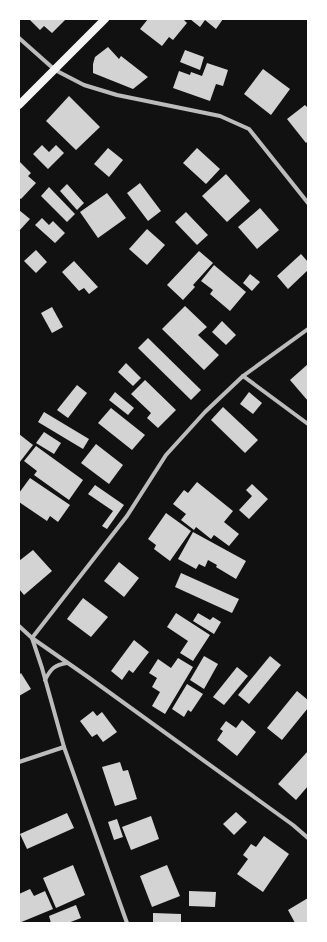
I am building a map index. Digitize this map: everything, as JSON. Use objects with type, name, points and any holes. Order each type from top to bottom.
[{"type":"main road","points":[[19,105],[105,19]]},
{"type":"street","points":[[19,38],[54,70],[84,85],[117,95],[220,116],[249,129],[308,203]]},
{"type":"street","points":[[32,638],[128,516],[166,455],[205,412],[243,376],[308,329]]},
{"type":"street","points":[[243,376],[308,424]]},
{"type":"street","points":[[19,626],[32,638],[293,825],[308,838]]},
{"type":"street","points":[[32,638],[64,747],[127,923]]},
{"type":"street","points":[[45,680],[48,673],[57,665],[67,663]]},
{"type":"street","points":[[19,762],[64,747]]},
{"type":"building","points":[[29,19],[66,19],[52,33],[44,26],[40,30]]},
{"type":"building","points":[[148,19],[183,19],[187,23],[173,40],[169,37],[162,46],[140,29]]},
{"type":"building","points":[[190,19],[223,19],[216,29],[205,20],[200,27]]},
{"type":"building","points":[[108,47],[119,59],[121,56],[148,77],[133,89],[93,73],[95,57]]},
{"type":"building","points":[[185,50],[204,57],[200,70],[180,62]]},
{"type":"building","points":[[207,63],[228,70],[223,86],[216,84],[210,101],[173,88],[179,71],[190,75],[191,72],[202,76]]},
{"type":"building","points":[[263,69],[290,89],[271,115],[244,94]]},
{"type":"building","points":[[69,96],[100,127],[76,150],[46,121]]},
{"type":"building","points":[[305,105],[308,108],[308,141],[306,143],[287,119]]},
{"type":"building","points":[[42,145],[49,152],[56,145],[64,153],[48,169],[33,154]]},
{"type":"building","points":[[108,148],[123,160],[109,177],[94,164]]},
{"type":"building","points":[[197,148],[220,169],[206,184],[183,163]]},
{"type":"building","points":[[19,161],[31,173],[28,176],[36,183],[21,199],[19,198]]},
{"type":"building","points":[[226,174],[250,201],[227,222],[202,196]]},
{"type":"building","points":[[140,183],[161,211],[148,221],[127,193]]},
{"type":"building","points":[[67,184],[84,203],[77,210],[60,191]]},
{"type":"building","points":[[49,187],[75,214],[67,222],[41,196]]},
{"type":"building","points":[[107,193],[126,218],[98,238],[80,212]]},
{"type":"building","points":[[260,208],[279,230],[257,249],[238,227]]},
{"type":"building","points":[[19,210],[30,219],[19,231]]},
{"type":"building","points":[[186,212],[208,235],[197,245],[175,222]]},
{"type":"building","points":[[42,218],[49,225],[53,221],[65,233],[55,243],[35,225]]},
{"type":"building","points":[[147,229],[165,245],[147,265],[129,249]]},
{"type":"building","points":[[36,250],[47,262],[36,273],[24,261]]},
{"type":"building","points":[[199,251],[213,263],[193,285],[195,287],[183,300],[167,285]]},
{"type":"building","points":[[301,254],[308,262],[308,270],[288,289],[277,276]]},
{"type":"building","points":[[74,261],[98,287],[89,294],[84,288],[79,291],[62,272]]},
{"type":"building","points":[[214,265],[246,292],[230,311],[210,294],[213,290],[201,281]]},
{"type":"building","points":[[250,274],[260,282],[252,291],[243,283]]},
{"type":"building","points":[[185,306],[207,327],[198,335],[219,355],[204,370],[162,329]]},
{"type":"building","points":[[52,307],[63,327],[52,333],[41,313]]},
{"type":"building","points":[[222,321],[236,335],[226,345],[212,332]]},
{"type":"building","points":[[148,338],[201,390],[191,400],[138,348]]},
{"type":"building","points":[[126,363],[141,378],[133,386],[118,372]]},
{"type":"building","points":[[308,364],[308,401],[290,380]]},
{"type":"building","points":[[145,380],[176,410],[158,428],[147,418],[151,413],[131,394]]},
{"type":"building","points":[[77,385],[87,393],[68,418],[57,410]]},
{"type":"building","points":[[115,392],[134,408],[128,415],[109,400]]},
{"type":"building","points":[[249,392],[262,403],[253,414],[240,404]]},
{"type":"building","points":[[223,407],[258,440],[245,453],[211,420]]},
{"type":"building","points":[[111,408],[145,435],[132,450],[98,423]]},
{"type":"building","points":[[44,412],[89,439],[83,449],[38,422]]},
{"type":"building","points":[[44,432],[61,443],[54,454],[36,443]]},
{"type":"building","points":[[19,434],[33,445],[19,463]]},
{"type":"building","points":[[96,444],[123,465],[109,484],[81,463]]},
{"type":"building","points":[[36,446],[83,480],[69,500],[34,475],[37,471],[24,461]]},
{"type":"building","points":[[30,478],[70,505],[58,522],[50,516],[47,521],[19,502],[19,493]]},
{"type":"building","points":[[197,482],[233,511],[224,522],[239,534],[229,546],[214,535],[211,539],[196,527],[194,530],[181,520],[186,514],[173,504],[184,490],[188,493]]},
{"type":"building","points":[[252,484],[268,499],[249,519],[239,510],[252,496],[246,490]]},
{"type":"building","points":[[95,485],[124,505],[107,529],[102,526],[113,511],[88,494]]},
{"type":"building","points":[[166,513],[191,531],[170,561],[154,549],[156,545],[148,539]]},
{"type":"building","points":[[193,532],[246,561],[236,579],[216,567],[217,565],[208,560],[205,567],[199,564],[196,569],[178,559]]},
{"type":"building","points":[[33,550],[52,571],[24,595],[19,589],[19,561]]},
{"type":"building","points":[[119,562],[139,578],[124,597],[104,581]]},
{"type":"building","points":[[181,573],[239,599],[232,613],[175,587]]},
{"type":"building","points":[[83,598],[108,617],[91,637],[67,619]]},
{"type":"building","points":[[176,613],[210,635],[193,661],[180,653],[188,641],[167,627]]},
{"type":"building","points":[[198,613],[210,620],[213,617],[221,622],[214,634],[193,621]]},
{"type":"building","points":[[134,640],[149,652],[133,673],[129,670],[122,680],[111,671]]},
{"type":"building","points":[[204,656],[218,664],[204,689],[190,680]]},
{"type":"building","points":[[270,656],[281,665],[249,704],[238,695]]},
{"type":"building","points":[[178,658],[193,667],[165,714],[152,706],[160,692],[152,687],[157,678],[149,673],[158,659],[171,668]]},
{"type":"building","points":[[237,667],[248,676],[224,705],[213,697]]},
{"type":"building","points":[[21,673],[31,689],[19,696],[19,675]]},
{"type":"building","points":[[187,684],[203,694],[191,712],[188,710],[184,717],[172,709]]},
{"type":"building","points":[[297,691],[308,700],[308,708],[282,740],[267,728]]},
{"type":"building","points":[[93,711],[97,716],[102,712],[117,732],[103,742],[97,734],[92,737],[80,721]]},
{"type":"building","points":[[242,720],[256,732],[237,756],[217,740],[223,731],[220,729],[226,721],[236,728]]},
{"type":"building","points":[[308,751],[308,786],[296,800],[278,784]]},
{"type":"building","points":[[120,762],[123,771],[128,770],[137,799],[115,806],[102,767]]},
{"type":"building","points":[[236,812],[247,822],[234,835],[223,824]]},
{"type":"building","points":[[67,813],[74,828],[27,849],[20,834]]},
{"type":"building","points":[[151,816],[159,839],[131,850],[122,827]]},
{"type":"building","points":[[117,819],[123,837],[114,840],[108,822]]},
{"type":"building","points":[[264,836],[289,854],[263,892],[237,874],[248,859],[243,855],[251,844],[256,847]]},
{"type":"building","points":[[73,865],[85,895],[56,908],[43,878]]},
{"type":"building","points":[[167,865],[180,896],[152,907],[140,876]]},
{"type":"building","points":[[30,889],[34,896],[45,891],[53,909],[19,923],[19,894]]},
{"type":"building","points":[[189,891],[216,892],[215,907],[189,906]]},
{"type":"building","points":[[308,898],[308,923],[295,923],[288,910]]},
{"type":"building","points":[[76,905],[81,918],[68,923],[51,923],[49,916]]},
{"type":"building","points":[[153,913],[181,914],[181,923],[153,923]]}]
